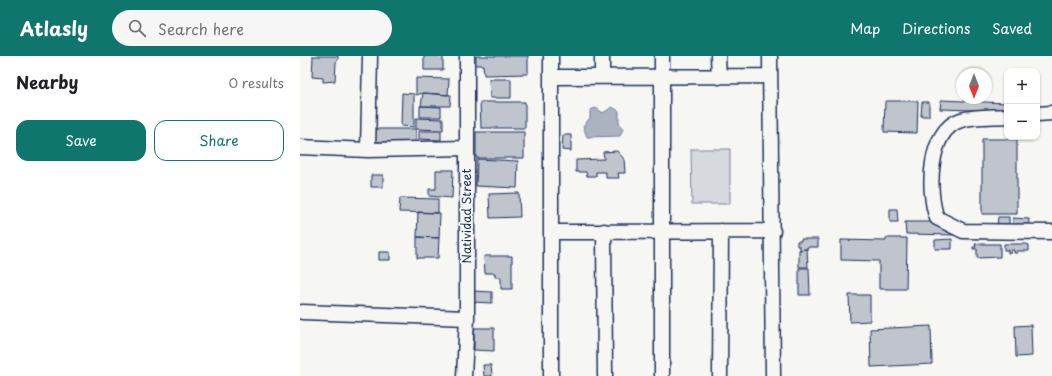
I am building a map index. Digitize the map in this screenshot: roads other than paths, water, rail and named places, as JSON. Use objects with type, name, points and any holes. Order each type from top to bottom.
[{"type":"street","points":[[368,150],[370,56]]},
{"type":"street","name":"Natividad Street","points":[[464,376],[467,318],[467,56]]},
{"type":"street","points":[[551,56],[551,376]]},
{"type":"street","points":[[602,56],[602,77]]},
{"type":"street","points":[[662,56],[662,376]]},
{"type":"street","points":[[718,56],[719,77]]},
{"type":"street","points":[[770,56],[773,231],[773,376]]},
{"type":"street","points":[[552,77],[770,76]]},
{"type":"street","points":[[1040,114],[1052,113]]},
{"type":"street","points":[[1004,116],[961,120],[946,128],[940,139],[931,169],[935,214],[937,218],[963,231],[1052,232]]},
{"type":"street","points":[[300,147],[368,150],[467,148]]},
{"type":"street","points":[[604,231],[605,376]]},
{"type":"street","points":[[720,376],[721,231]]},
{"type":"street","points":[[551,232],[773,231]]},
{"type":"street","points":[[302,312],[467,318]]}]
